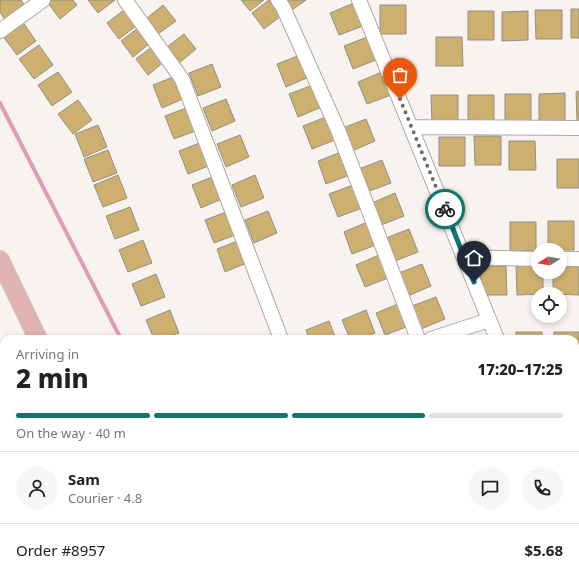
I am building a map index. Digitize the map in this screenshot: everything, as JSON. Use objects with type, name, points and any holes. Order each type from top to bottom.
[{"type":"main road","points":[[0,260],[36,335]]},
{"type":"street","points":[[0,31],[43,0]]},
{"type":"street","points":[[125,0],[182,79],[279,335]]},
{"type":"street","points":[[278,0],[283,7],[338,130],[415,335]]},
{"type":"street","points":[[359,0],[412,127],[495,335]]},
{"type":"street","points":[[412,127],[579,128]]},
{"type":"street","points":[[464,257],[531,259]]},
{"type":"street","points":[[567,259],[579,259]]},
{"type":"street","points":[[443,335],[489,320]]},
{"type":"building","points":[[0,0],[21,0],[25,6],[5,20],[0,12]]},
{"type":"building","points":[[52,0],[73,0],[77,5],[60,19],[48,3]]},
{"type":"building","points":[[88,0],[115,0],[98,13]]},
{"type":"building","points":[[241,0],[264,0],[250,11]]},
{"type":"building","points":[[269,0],[281,16],[264,29],[252,13]]},
{"type":"building","points":[[284,0],[306,0],[292,10]]},
{"type":"building","points":[[354,3],[363,26],[339,35],[330,13]]},
{"type":"building","points":[[163,5],[176,21],[158,34],[146,19]]},
{"type":"building","points":[[380,5],[406,5],[406,34],[380,34]]},
{"type":"building","points":[[571,9],[579,9],[579,38],[571,38]]},
{"type":"building","points":[[124,10],[136,26],[119,39],[107,23]]},
{"type":"building","points":[[535,10],[562,10],[562,39],[536,39]]},
{"type":"building","points":[[468,11],[494,11],[494,40],[468,40]]},
{"type":"building","points":[[528,11],[528,40],[502,41],[502,12]]},
{"type":"building","points":[[22,21],[36,41],[17,55],[2,35]]},
{"type":"building","points":[[138,28],[150,43],[133,57],[121,41]]},
{"type":"building","points":[[184,34],[196,49],[179,63],[167,47]]},
{"type":"building","points":[[367,37],[376,60],[353,69],[344,46]]},
{"type":"building","points":[[436,37],[462,37],[463,66],[436,66]]},
{"type":"building","points":[[39,45],[53,65],[34,79],[19,59]]},
{"type":"building","points":[[153,46],[165,61],[148,75],[136,59]]},
{"type":"building","points":[[300,55],[309,77],[286,87],[277,64]]},
{"type":"building","points":[[212,64],[221,87],[198,96],[189,73]]},
{"type":"building","points":[[58,72],[72,92],[52,106],[38,85]]},
{"type":"building","points":[[382,72],[391,95],[367,104],[358,82]]},
{"type":"building","points":[[176,76],[185,98],[162,108],[153,85]]},
{"type":"building","points":[[313,85],[322,107],[298,117],[289,94]]},
{"type":"building","points":[[579,91],[579,121],[577,121],[576,92]]},
{"type":"building","points":[[565,93],[565,122],[539,122],[539,94]]},
{"type":"building","points":[[505,94],[531,94],[531,123],[505,123]]},
{"type":"building","points":[[431,95],[458,95],[458,124],[432,124]]},
{"type":"building","points":[[468,95],[494,95],[494,124],[468,124]]},
{"type":"building","points":[[226,99],[235,121],[212,131],[203,108]]},
{"type":"building","points":[[78,100],[92,120],[73,134],[58,114]]},
{"type":"building","points":[[189,107],[198,130],[174,139],[165,116]]},
{"type":"building","points":[[326,117],[335,140],[312,149],[303,126]]},
{"type":"building","points":[[366,119],[375,141],[352,151],[343,128]]},
{"type":"building","points":[[98,125],[107,147],[84,157],[75,134]]},
{"type":"building","points":[[240,135],[249,157],[226,167],[217,144]]},
{"type":"building","points":[[474,136],[501,136],[501,165],[475,165]]},
{"type":"building","points":[[439,137],[465,137],[465,166],[439,166]]},
{"type":"building","points":[[509,141],[535,141],[536,170],[509,170]]},
{"type":"building","points":[[202,142],[211,165],[188,174],[179,151]]},
{"type":"building","points":[[108,150],[117,173],[93,182],[84,159]]},
{"type":"building","points":[[341,152],[350,175],[326,184],[318,161]]},
{"type":"building","points":[[557,159],[579,159],[579,188],[557,188]]},
{"type":"building","points":[[382,160],[391,183],[367,192],[359,169]]},
{"type":"building","points":[[118,175],[127,198],[103,207],[94,185]]},
{"type":"building","points":[[255,175],[264,198],[241,207],[232,185]]},
{"type":"building","points":[[215,176],[224,198],[201,208],[192,185]]},
{"type":"building","points":[[353,185],[362,208],[338,217],[329,194]]},
{"type":"building","points":[[395,193],[404,216],[381,225],[372,203]]},
{"type":"building","points":[[130,207],[139,230],[115,239],[106,216]]},
{"type":"building","points":[[229,211],[238,234],[214,243],[205,220]]},
{"type":"building","points":[[268,211],[277,233],[254,243],[245,220]]},
{"type":"building","points":[[548,221],[574,221],[574,250],[567,250],[567,243],[548,243]]},
{"type":"building","points":[[367,222],[376,245],[352,254],[344,232]]},
{"type":"building","points":[[510,222],[536,222],[536,243],[531,243],[531,251],[510,251]]},
{"type":"building","points":[[409,229],[418,252],[395,261],[386,238]]},
{"type":"building","points":[[143,240],[152,263],[128,272],[119,250]]},
{"type":"building","points":[[240,240],[249,262],[225,272],[217,249]]},
{"type":"building","points":[[379,255],[388,278],[365,287],[356,265]]},
{"type":"building","points":[[422,264],[431,286],[408,296],[399,273]]},
{"type":"building","points":[[531,265],[531,279],[543,279],[543,287],[531,287],[531,294],[517,295],[516,266]]},
{"type":"building","points":[[480,266],[506,266],[507,295],[481,295]]},
{"type":"building","points":[[567,266],[579,266],[579,295],[567,295],[567,287],[553,287],[553,279],[567,279]]},
{"type":"building","points":[[156,274],[165,297],[141,306],[132,284]]},
{"type":"building","points":[[436,297],[445,319],[421,329],[412,306]]},
{"type":"building","points":[[400,303],[409,326],[385,335],[376,313]]},
{"type":"building","points":[[170,310],[179,333],[174,335],[152,335],[146,320]]},
{"type":"building","points":[[366,310],[375,333],[370,335],[348,335],[342,320]]},
{"type":"building","points":[[329,321],[334,335],[308,335],[306,330]]},
{"type":"building","points":[[516,332],[542,332],[542,335],[516,335]]},
{"type":"building","points":[[554,332],[579,332],[579,335],[554,335]]},
{"type":"waterway","points":[[0,103],[119,335]]},
{"type":"way so far","points":[[400,99],[445,209]]},
{"type":"route","points":[[445,209],[474,282]]}]
